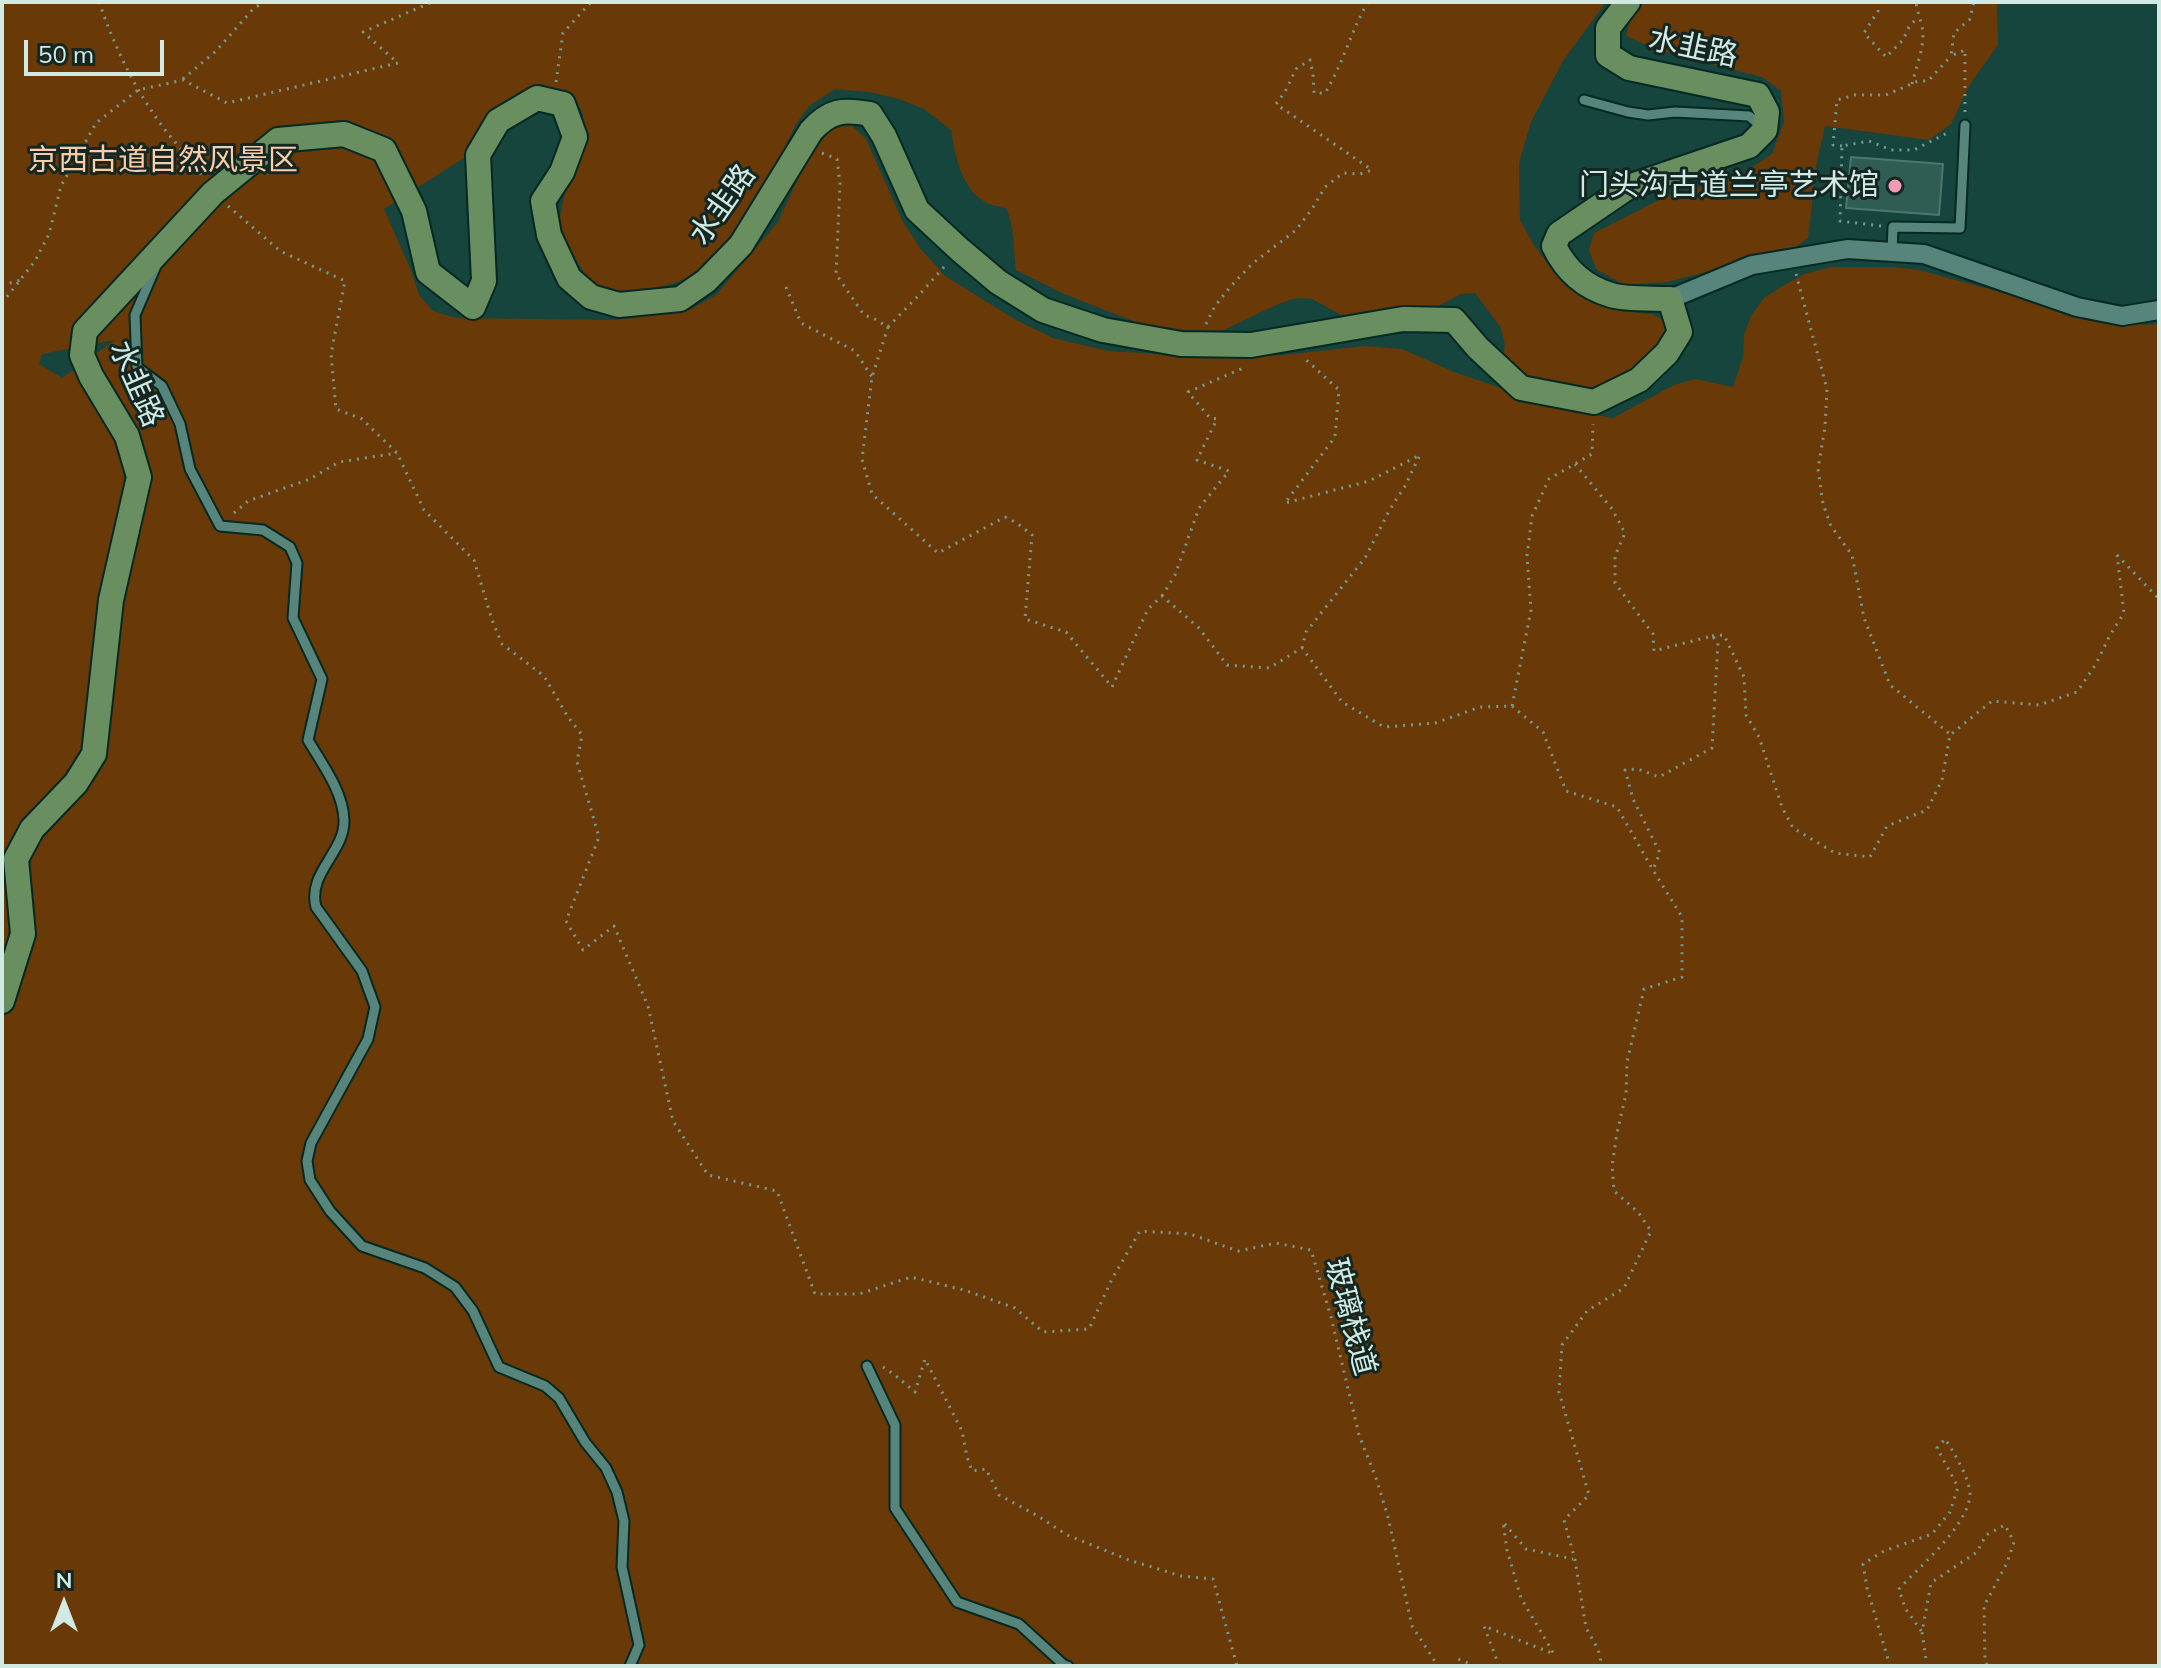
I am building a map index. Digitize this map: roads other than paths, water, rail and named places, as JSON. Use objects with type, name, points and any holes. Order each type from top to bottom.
[{"type":"street","name":"水韭路","points":[[1628,2],[1608,28],[1608,55],[1629,68],[1758,95],[1767,112],[1765,130]]},
{"type":"street","name":"水韭路","points":[[2,1001],[23,934],[16,859],[32,829],[76,783],[94,754],[111,600],[139,477],[127,436],[82,355],[85,331],[213,193],[278,140],[344,134],[384,150],[414,211],[428,272],[473,307],[484,281],[478,155],[498,121],[537,98],[563,104],[575,137],[562,172],[543,201],[549,235],[569,278],[591,297],[619,305],[680,299],[706,281],[741,245],[811,131],[823,118],[848,110],[870,114],[884,136],[917,210],[959,249],[998,282],[1043,310],[1103,330],[1181,344],[1251,345],[1403,319],[1454,320],[1478,348],[1521,388],[1594,402],[1639,380],[1667,353],[1680,332],[1670,299]]},
{"type":"street","points":[[1765,130],[1749,146],[1628,187],[1559,234],[1554,246],[1562,263],[1579,280],[1613,296],[1670,299],[1752,265],[1847,249],[1924,254],[2077,307],[2122,316],[2159,310]]},
{"type":"lane","points":[[1584,100],[1648,115],[1675,112],[1749,116],[1765,130]]},
{"type":"lane","points":[[1892,252],[1893,227],[1960,228],[1965,125]]},
{"type":"lane","points":[[166,243],[135,315],[137,367],[162,386],[180,424],[190,469],[220,526],[263,530],[290,547],[297,563],[293,618],[322,679],[308,740],[339,795],[344,822],[339,839],[315,885],[314,897],[316,907],[362,971],[375,1007],[368,1039],[311,1143],[307,1161],[310,1180],[330,1211],[362,1246],[425,1268],[455,1287],[473,1311],[499,1367],[545,1386],[559,1398],[585,1442],[606,1468],[617,1492],[624,1521],[622,1567],[639,1645],[630,1666]]},
{"type":"lane","points":[[867,1366],[895,1425],[895,1508],[957,1602],[1019,1624],[1068,1666]]},
{"type":"place","name":"门头沟古道兰亭艺术馆","points":[[1895,186]]},
{"type":"park label","name":"京西古道自然风景区","points":[[163,161]]}]
